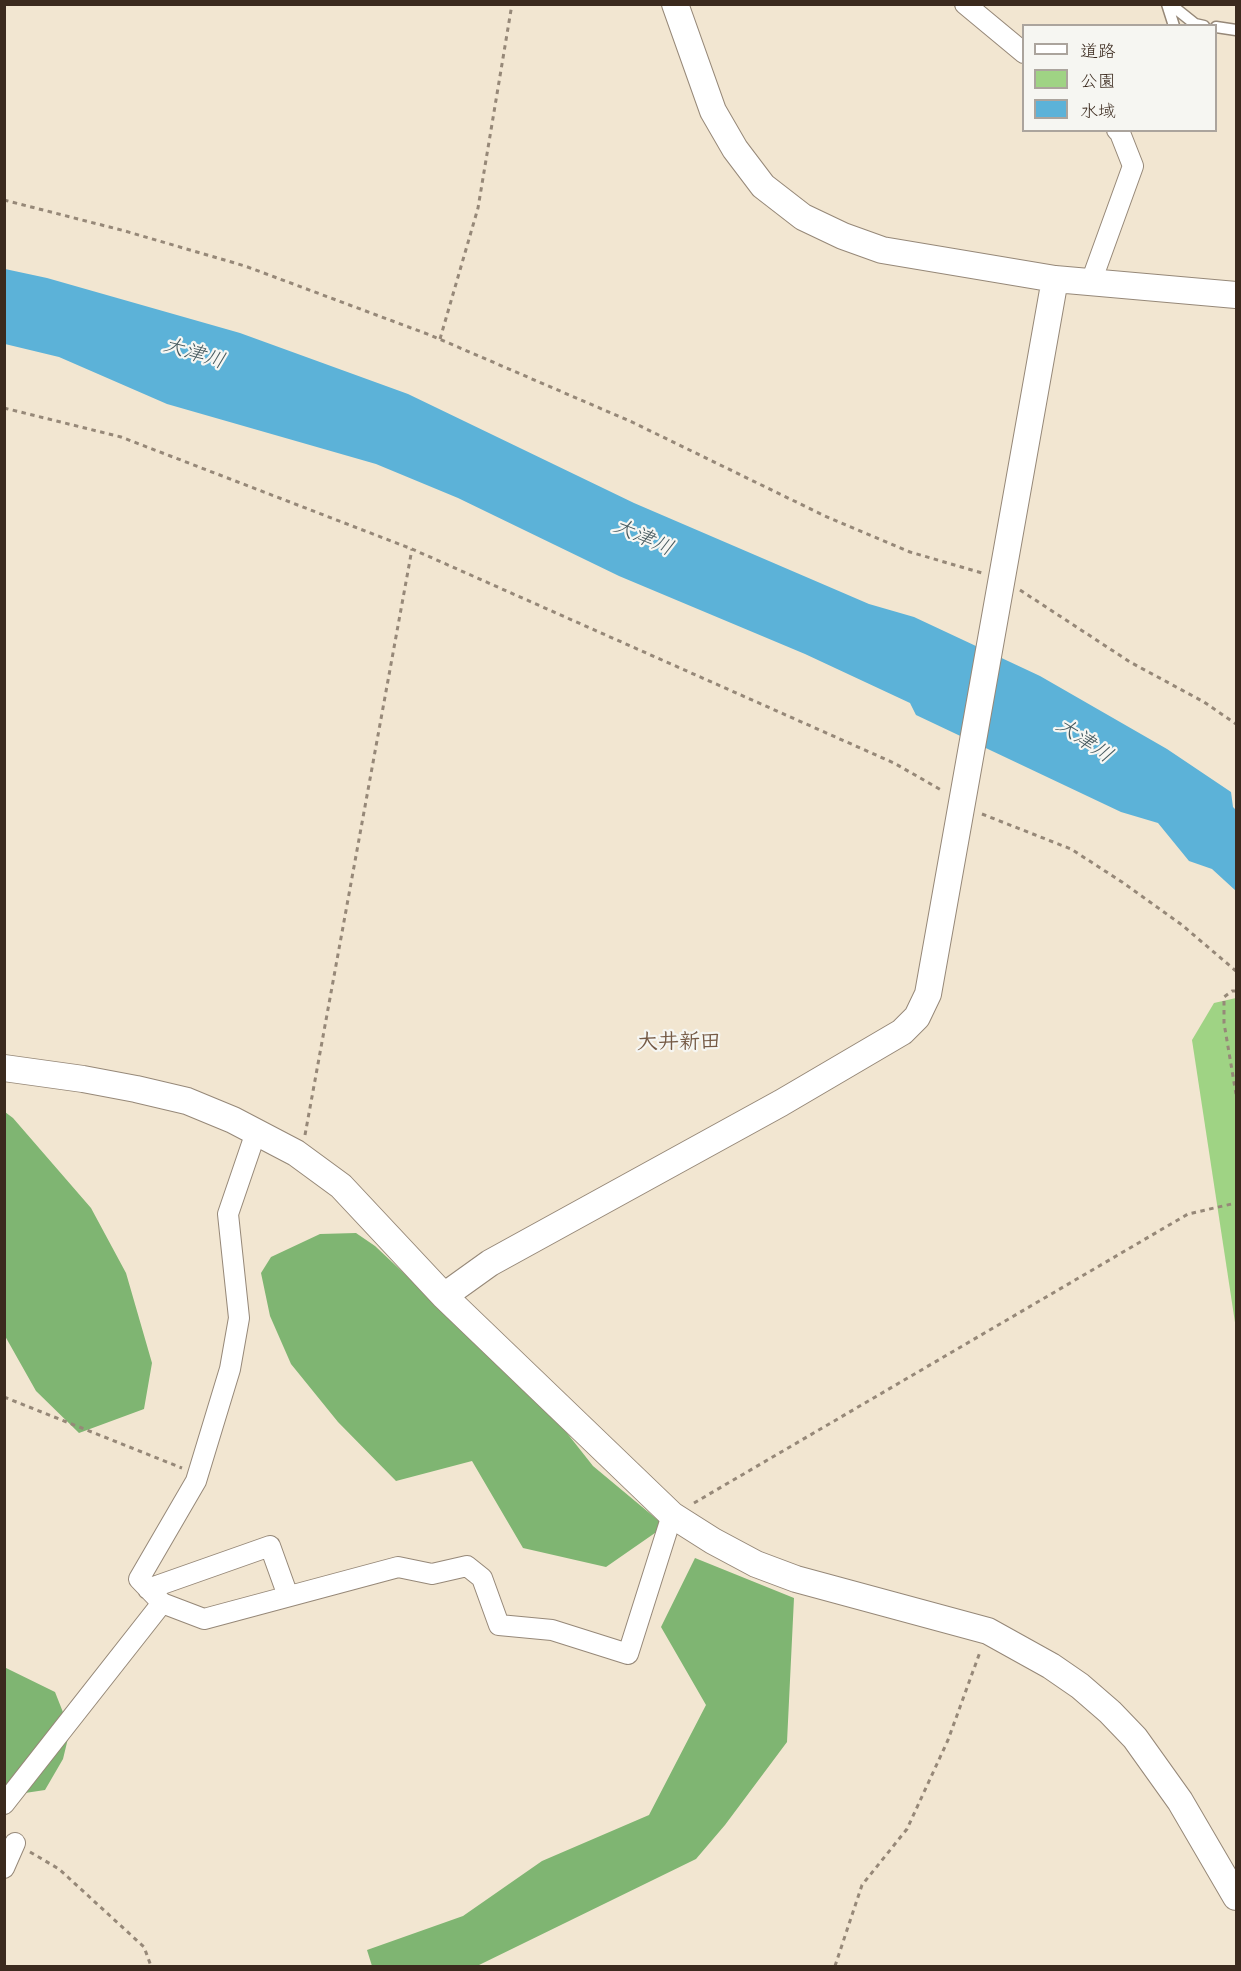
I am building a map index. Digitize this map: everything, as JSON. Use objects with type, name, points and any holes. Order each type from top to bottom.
[{"type":"street","points":[[675,4],[713,111],[735,149],[763,186],[803,217],[843,236],[882,250],[1055,279],[1236,295]]},
{"type":"street","points":[[965,4],[1022,52]]},
{"type":"street","points":[[1091,282],[1132,166],[1120,132]]},
{"type":"street","points":[[444,1296],[490,1263],[902,1032],[917,1017],[928,994],[1055,279]]},
{"type":"street","points":[[4,1068],[83,1079],[177,1099],[233,1120],[296,1153],[341,1186],[444,1296],[672,1515],[756,1564],[796,1579],[988,1631],[1051,1666],[1080,1686],[1135,1738],[1180,1801],[1236,1897]]},
{"type":"street","points":[[256,1132],[228,1214],[239,1318],[230,1369],[198,1475],[139,1579],[162,1603],[204,1619],[398,1567],[432,1574],[467,1566],[482,1578],[499,1625],[552,1630],[628,1654],[672,1515]]},
{"type":"street","points":[[148,1589],[270,1546],[288,1596]]},
{"type":"street","points":[[4,1804],[162,1603]]},
{"type":"street","points":[[4,1868],[15,1843]]},
{"type":"lane","points":[[1168,4],[1173,24]]},
{"type":"lane","points":[[1168,4],[1195,24]]},
{"type":"lane","points":[[1217,27],[1236,30]]},
{"type":"path","points":[[440,339],[478,208],[512,4]]},
{"type":"path","points":[[4,200],[125,231],[244,266],[440,339],[632,422],[836,520],[910,552],[1002,578],[1130,662],[1204,702],[1236,724]]},
{"type":"path","points":[[4,408],[121,437],[412,549],[894,763],[973,810],[1071,849],[1182,925],[1236,971]]},
{"type":"path","points":[[296,1153],[305,1138],[412,549]]},
{"type":"path","points":[[1236,991],[1224,997],[1224,1023],[1236,1094]]},
{"type":"path","points":[[672,1515],[1188,1214],[1236,1203]]},
{"type":"path","points":[[4,1397],[198,1475]]},
{"type":"path","points":[[835,1966],[862,1885],[907,1829],[948,1740],[988,1631]]},
{"type":"path","points":[[15,1843],[59,1869],[144,1947],[151,1966]]},
{"type":"green space","points":[[1236,998],[1236,1329],[1192,1040],[1214,1003]]},
{"type":"green space","points":[[5,1112],[13,1118],[91,1208],[126,1273],[152,1363],[144,1409],[79,1433],[36,1391],[5,1336]]},
{"type":"green space","points":[[356,1233],[375,1246],[548,1409],[593,1466],[665,1526],[606,1567],[523,1548],[472,1461],[396,1481],[338,1422],[291,1364],[270,1316],[261,1273],[271,1257],[320,1234]]},
{"type":"green space","points":[[695,1558],[794,1598],[787,1742],[725,1825],[696,1859],[477,1966],[372,1966],[367,1950],[463,1916],[542,1861],[649,1815],[706,1705],[661,1627]]},
{"type":"green space","points":[[4,1667],[55,1692],[70,1730],[63,1759],[45,1790],[5,1796]]},
{"type":"water","name":"大津川","points":[[5,269],[47,278],[240,333],[408,394],[634,503],[869,604],[914,617],[1040,676],[1167,749],[1231,792],[1233,807],[1236,810],[1236,891],[1212,869],[1189,861],[1158,823],[1121,812],[916,715],[910,703],[805,654],[619,576],[458,498],[376,464],[167,404],[59,357],[5,344]]},
{"type":"district","name":"大井新田","points":[[679,1043]]}]
